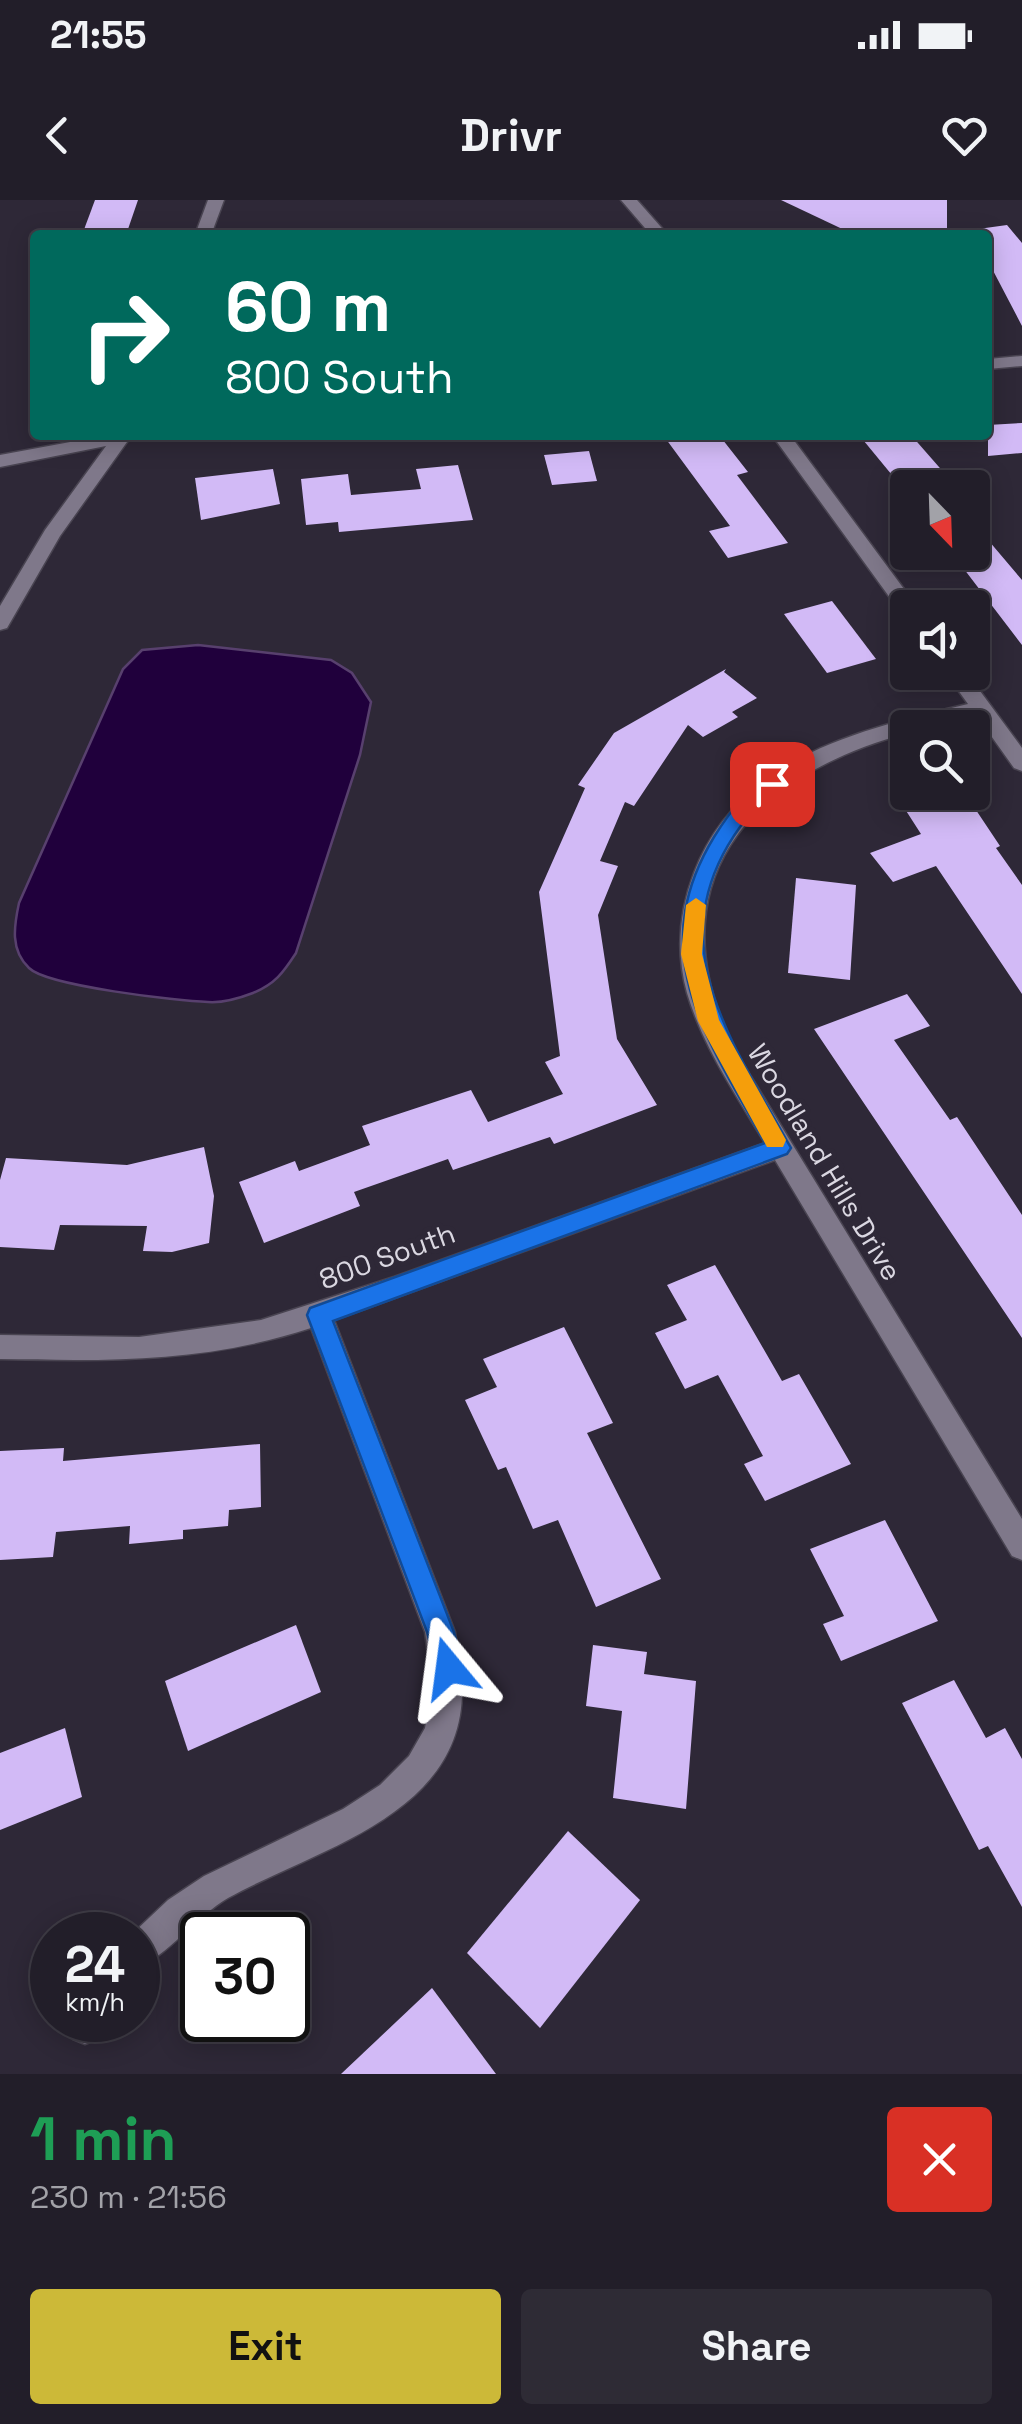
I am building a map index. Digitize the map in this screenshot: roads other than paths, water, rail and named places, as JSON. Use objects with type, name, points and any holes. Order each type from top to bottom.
[{"type":"street","points":[[204,230],[216,200]]},
{"type":"street","points":[[629,200],[656,230]]},
{"type":"street","points":[[992,364],[1022,361]]},
{"type":"street","points":[[0,461],[108,440]]},
{"type":"street","points":[[0,623],[52,534],[125,440]]},
{"type":"street","points":[[786,440],[895,590]]},
{"type":"street","points":[[968,690],[1022,763]]},
{"type":"street","name":"Woodland Hills Drive","points":[[981,708],[868,738],[793,770],[752,801],[734,820],[709,862],[692,923],[692,954],[698,987],[724,1055],[1022,1546]]},
{"type":"street","name":"800 South","points":[[0,1347],[49,1350],[201,1344],[319,1315],[779,1148]]},
{"type":"street","points":[[160,1928],[172,1916],[225,1882],[381,1807],[413,1778],[435,1740],[446,1704],[449,1668],[440,1632],[319,1315]]}]
